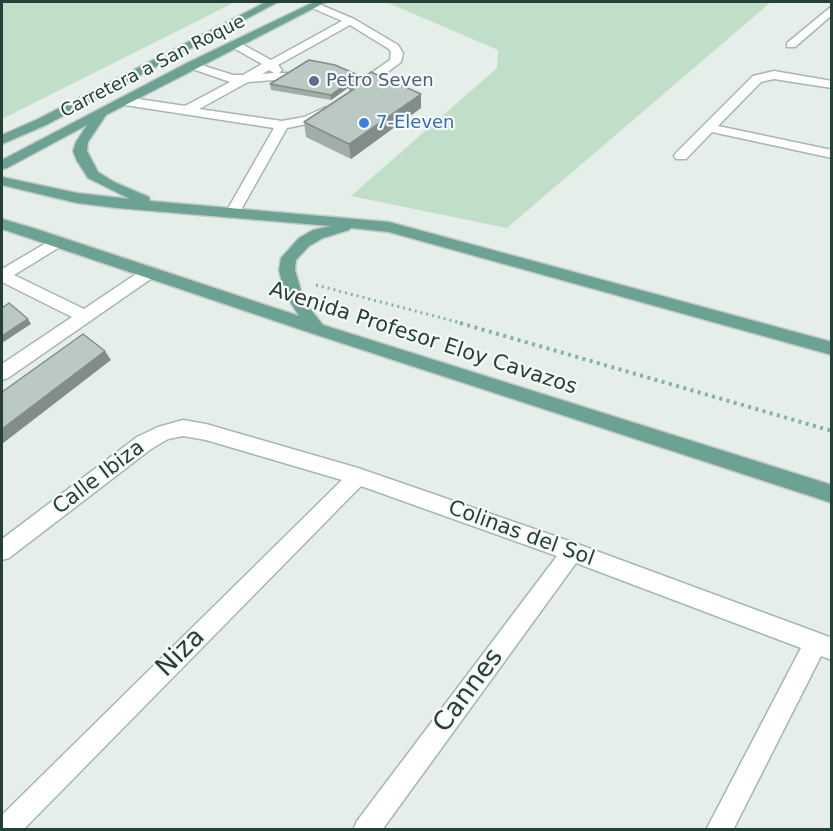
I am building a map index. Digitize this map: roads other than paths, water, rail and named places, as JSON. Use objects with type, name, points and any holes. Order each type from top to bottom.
[{"type":"main road","name":"Carretera a San Roque","points":[[2,140],[42,122],[273,2]]},
{"type":"main road","name":"Carretera a San Roque","points":[[2,165],[191,65],[318,3]]},
{"type":"main road","points":[[101,113],[82,142],[80,151],[84,161],[93,175],[109,185],[159,206]]},
{"type":"main road","points":[[2,134],[42,122]]},
{"type":"main road","points":[[2,181],[77,198],[389,227],[429,236],[831,349]]},
{"type":"main road","name":"Avenida Profesor Eloy Cavazos","points":[[2,224],[317,329],[831,494]]},
{"type":"main road","points":[[317,329],[298,304],[288,279],[289,258],[295,250],[318,234],[351,225]]},
{"type":"main road","points":[[2,231],[28,231]]},
{"type":"street","points":[[124,101],[189,109],[282,125],[321,115],[346,94],[395,62],[397,53],[394,47],[318,3]]},
{"type":"street","points":[[791,45],[826,21],[831,9]]},
{"type":"street","points":[[189,109],[350,21]]},
{"type":"street","points":[[191,65],[219,76],[243,80],[288,76],[234,44]]},
{"type":"street","points":[[681,156],[757,79],[766,75],[783,76],[831,85]]},
{"type":"street","points":[[233,212],[282,125]]},
{"type":"street","points":[[710,128],[831,154]]},
{"type":"street","points":[[2,276],[58,241]]},
{"type":"street","points":[[4,368],[150,272]]},
{"type":"street","points":[[2,276],[85,316]]},
{"type":"street","name":"Calle Ibiza","points":[[2,551],[144,442],[164,432],[183,428],[206,432]]},
{"type":"street","name":"Colinas del Sol","points":[[206,432],[358,476],[572,552],[824,646]]},
{"type":"street","name":"Niza","points":[[5,830],[358,476]]},
{"type":"street","name":"Cannes","points":[[366,830],[572,552]]},
{"type":"street","points":[[719,830],[824,646]]},
{"type":"place","name":"Petro Seven","points":[[314,81]]},
{"type":"place","name":"7-Eleven","points":[[364,123]]}]
